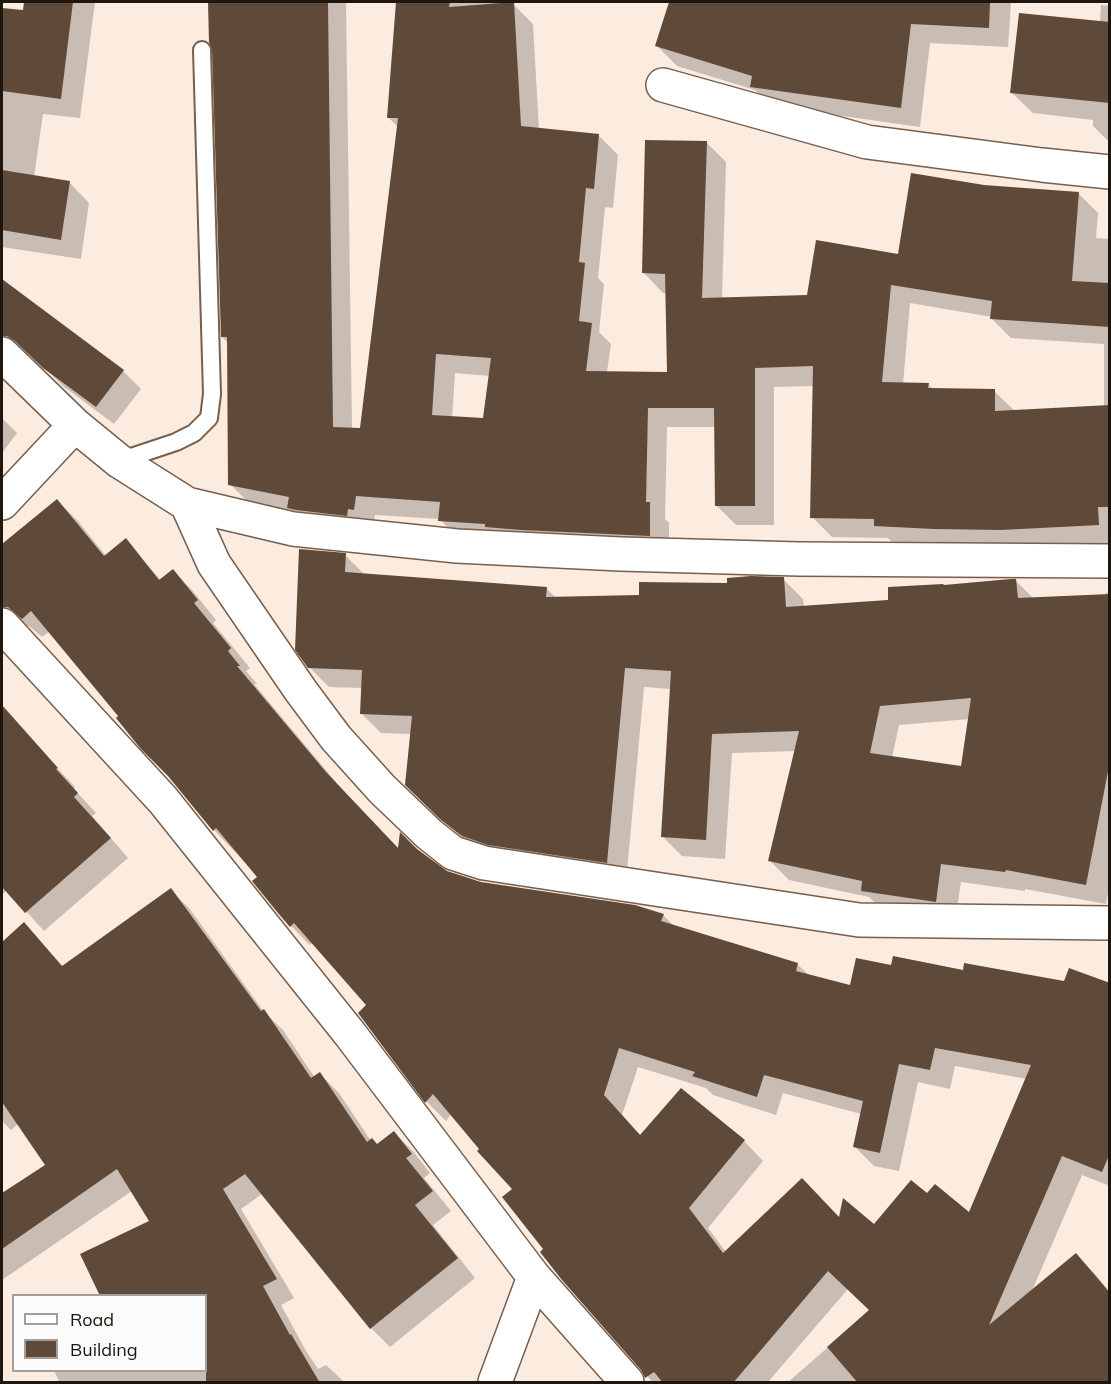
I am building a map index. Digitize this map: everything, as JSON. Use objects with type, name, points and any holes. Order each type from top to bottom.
[{"type":"street","points":[[663,85],[867,142],[1110,172]]},
{"type":"street","points":[[2,354],[75,425],[119,461],[187,504],[293,529],[457,546],[620,554],[799,559],[1110,561]]},
{"type":"street","points":[[2,503],[75,425]]},
{"type":"street","points":[[187,504],[214,564],[336,738],[382,789],[429,834],[453,853],[484,863],[859,920],[1110,923]]},
{"type":"street","points":[[2,625],[163,800],[350,1034],[534,1277],[627,1383]]},
{"type":"street","points":[[495,1383],[534,1277]]},
{"type":"lane","points":[[119,461],[176,442],[194,433],[209,418],[212,394],[202,50]]},
{"type":"building","points":[[24,2],[73,2],[61,99],[2,91],[2,8],[23,10]]},
{"type":"building","points":[[208,2],[328,2],[333,427],[360,428],[398,118],[387,118],[396,2],[450,2],[449,7],[514,2],[521,126],[599,134],[594,189],[586,188],[579,262],[585,263],[579,321],[592,323],[586,371],[667,372],[665,274],[642,273],[645,140],[707,141],[702,298],[807,295],[816,240],[898,254],[911,173],[984,185],[1079,192],[1072,281],[1110,283],[1110,327],[990,319],[992,301],[891,285],[882,382],[929,383],[928,388],[995,389],[995,411],[1110,405],[1110,507],[1098,507],[1099,525],[1001,530],[874,526],[874,519],[810,518],[813,366],[755,368],[755,506],[715,506],[714,408],[648,408],[646,502],[650,502],[650,536],[521,530],[485,527],[485,524],[438,521],[440,502],[356,496],[354,510],[348,509],[347,516],[296,510],[287,508],[289,497],[228,485],[227,337],[221,337],[212,50],[209,42]],"holes":[[[436,354],[491,358],[483,418],[432,415]]]},
{"type":"building","points":[[669,2],[990,2],[989,28],[911,24],[901,108],[750,87],[752,76],[655,46]]},
{"type":"building","points":[[1019,13],[1110,22],[1110,103],[1010,93]]},
{"type":"building","points":[[2,170],[70,181],[61,240],[2,230]]},
{"type":"building","points":[[2,279],[124,370],[96,407],[43,368],[15,341],[2,336]]},
{"type":"building","points":[[57,499],[104,556],[126,538],[159,580],[173,569],[198,600],[194,603],[231,648],[228,651],[240,666],[237,666],[326,772],[398,848],[400,832],[417,849],[447,871],[481,882],[635,905],[664,914],[661,921],[798,963],[796,971],[850,985],[856,958],[891,965],[893,956],[963,970],[964,963],[1064,981],[1069,968],[1110,983],[1110,1153],[1102,1172],[1062,1156],[989,1325],[1076,1253],[1110,1293],[1110,1383],[858,1383],[827,1347],[869,1310],[828,1271],[733,1383],[663,1383],[654,1372],[645,1378],[641,1370],[540,1252],[543,1249],[502,1197],[512,1189],[477,1151],[479,1149],[433,1094],[425,1103],[358,1013],[366,1005],[294,923],[290,927],[278,913],[252,881],[257,877],[216,828],[213,831],[168,776],[141,749],[116,718],[118,716],[31,611],[22,619],[8,607],[2,607],[2,544]],"holes":[[[619,1048],[695,1072],[692,1076],[757,1097],[764,1075],[863,1101],[853,1147],[880,1153],[899,1064],[930,1070],[935,1048],[1031,1065],[969,1212],[935,1184],[927,1193],[911,1180],[874,1224],[843,1198],[839,1217],[802,1178],[723,1253],[689,1208],[745,1140],[681,1088],[640,1135],[604,1095]]]},
{"type":"building","points":[[299,549],[346,553],[345,572],[547,587],[546,597],[639,595],[639,582],[727,583],[727,578],[751,576],[784,577],[786,607],[888,600],[888,587],[1011,579],[1016,579],[1018,598],[1110,594],[1110,761],[1086,885],[1006,870],[1005,872],[941,864],[936,902],[861,891],[862,881],[768,861],[799,731],[712,734],[706,840],[661,837],[671,671],[625,668],[607,863],[488,845],[462,836],[441,820],[405,785],[412,716],[360,714],[362,670],[308,668],[295,650]],"holes":[[[971,698],[961,766],[870,753],[880,706]]]},
{"type":"building","points":[[2,705],[58,768],[56,769],[78,793],[74,797],[111,838],[25,913],[2,887]]},
{"type":"building","points":[[171,888],[261,1011],[264,1009],[311,1078],[320,1072],[367,1142],[372,1138],[377,1144],[394,1131],[412,1154],[406,1158],[433,1191],[415,1205],[458,1258],[370,1329],[245,1174],[223,1189],[277,1279],[263,1286],[320,1383],[206,1383],[207,1294],[99,1294],[80,1254],[149,1221],[117,1169],[2,1249],[2,1193],[45,1165],[2,1102],[2,942],[24,922],[62,966]]}]
